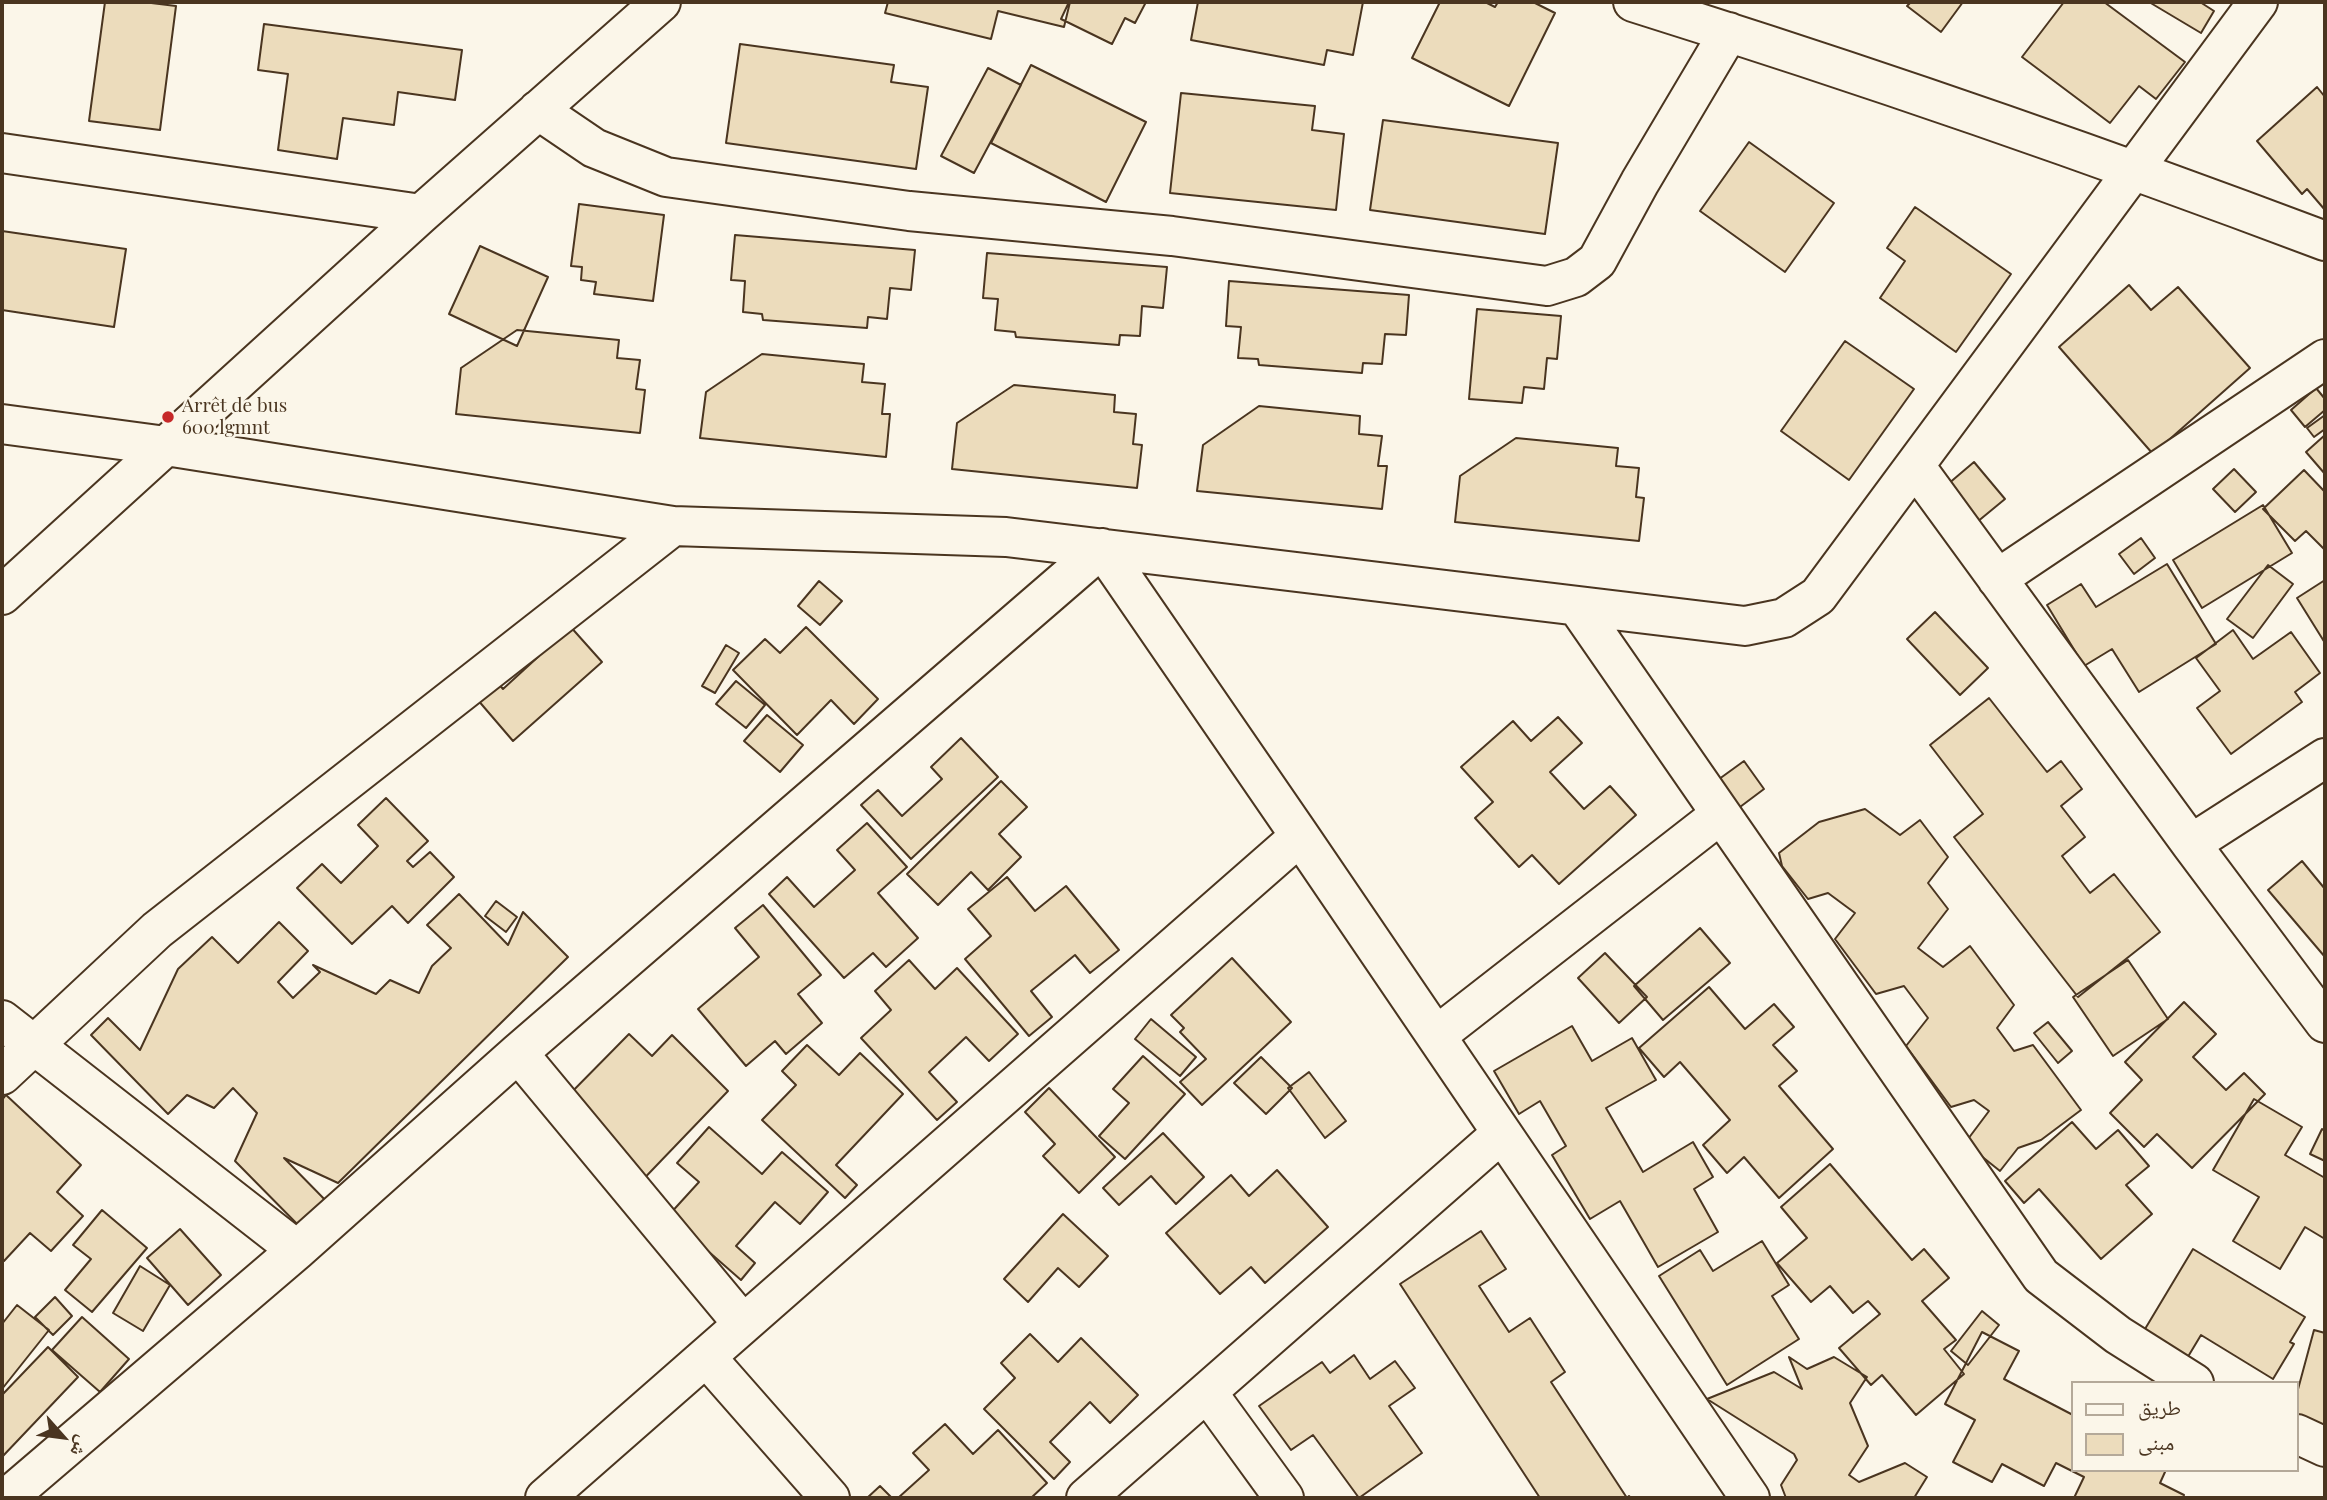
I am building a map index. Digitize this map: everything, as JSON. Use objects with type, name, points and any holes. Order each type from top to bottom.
[{"type":"street","points":[[2,595],[421,214],[661,2]]},
{"type":"street","points":[[1633,2],[2134,169],[2325,241]]},
{"type":"street","points":[[2,424],[166,446],[673,526],[1006,537],[1745,626],[1784,618],[1818,596],[2258,2]]},
{"type":"street","points":[[538,110],[594,148],[666,177],[909,211],[1172,236],[1547,286],[1576,277],[1597,261],[1640,182],[1729,32]]},
{"type":"street","points":[[2,153],[421,214]]},
{"type":"street","points":[[1997,579],[2325,359]]},
{"type":"street","points":[[1915,466],[2325,1023]]},
{"type":"street","points":[[2,1075],[157,930],[673,526]]},
{"type":"street","points":[[1102,548],[1750,1498]]},
{"type":"street","points":[[7,1498],[298,1250],[518,1053],[1102,548]]},
{"type":"street","points":[[1577,606],[2040,1276],[2118,1335],[2191,1381]]},
{"type":"street","points":[[2191,844],[2325,758]]},
{"type":"street","points":[[1436,1036],[1721,814]]},
{"type":"street","points":[[545,1498],[1300,835]]},
{"type":"street","points":[[2,1020],[298,1250]]},
{"type":"street","points":[[518,1053],[743,1324]]},
{"type":"street","points":[[1086,1498],[1502,1133]]},
{"type":"street","points":[[706,1357],[830,1498]]},
{"type":"street","points":[[1207,1392],[1283,1498]]},
{"type":"street","points":[[2299,1435],[2325,1447]]},
{"type":"building","points":[[105,2],[143,2],[176,6],[160,130],[89,121]]},
{"type":"building","points":[[888,2],[1070,2],[1064,27],[998,11],[991,39],[885,13]]},
{"type":"building","points":[[1069,2],[1146,2],[1135,23],[1125,18],[1112,44],[1061,19]]},
{"type":"building","points":[[1198,2],[1363,2],[1353,55],[1327,50],[1324,65],[1191,40]]},
{"type":"building","points":[[1440,2],[1485,2],[1495,7],[1498,2],[1533,2],[1555,13],[1509,106],[1412,58]]},
{"type":"building","points":[[1911,2],[1963,2],[1941,32],[1907,6]]},
{"type":"building","points":[[2064,2],[2104,2],[2185,62],[2156,99],[2139,86],[2110,123],[2022,57]]},
{"type":"building","points":[[2149,2],[2200,2],[2214,11],[2201,33]]},
{"type":"building","points":[[264,24],[462,50],[455,100],[398,92],[394,125],[343,118],[337,159],[278,150],[288,74],[258,70]]},
{"type":"building","points":[[740,44],[894,65],[891,82],[928,87],[916,169],[726,143]]},
{"type":"building","points":[[1031,65],[1146,122],[1106,202],[991,143]]},
{"type":"building","points":[[988,68],[1021,85],[974,173],[941,156]]},
{"type":"building","points":[[2317,87],[2325,97],[2325,210],[2307,189],[2302,194],[2257,141]]},
{"type":"building","points":[[1181,93],[1315,106],[1312,130],[1344,134],[1336,210],[1170,193]]},
{"type":"building","points":[[1383,120],[1558,143],[1545,234],[1370,210]]},
{"type":"building","points":[[1749,142],[1834,203],[1785,272],[1700,211]]},
{"type":"building","points":[[579,204],[664,215],[653,301],[594,294],[596,282],[581,280],[582,267],[571,266]]},
{"type":"building","points":[[1915,207],[2011,274],[1956,352],[1880,298],[1905,261],[1887,248]]},
{"type":"building","points":[[2,231],[126,249],[114,327],[2,310]]},
{"type":"building","points":[[735,235],[915,250],[911,290],[890,288],[887,319],[868,317],[867,328],[763,320],[762,314],[743,312],[745,281],[731,280]]},
{"type":"building","points":[[480,246],[548,277],[517,346],[449,314]]},
{"type":"building","points":[[987,253],[1167,267],[1163,308],[1142,306],[1140,336],[1120,335],[1119,345],[1016,337],[1015,332],[995,330],[998,299],[983,298]]},
{"type":"building","points":[[1229,281],[1409,295],[1406,335],[1385,334],[1382,364],[1363,363],[1362,373],[1259,365],[1258,359],[1238,358],[1241,327],[1226,326]]},
{"type":"building","points":[[2129,285],[2151,310],[2178,287],[2250,368],[2153,454],[2059,347]]},
{"type":"building","points":[[1477,309],[1561,316],[1557,359],[1547,358],[1544,389],[1524,387],[1522,403],[1469,399]]},
{"type":"building","points":[[517,330],[619,340],[617,358],[640,360],[636,389],[645,390],[640,433],[456,414],[461,368]]},
{"type":"building","points":[[1845,341],[1914,389],[1849,480],[1781,431]]},
{"type":"building","points":[[762,354],[864,364],[862,382],[885,384],[882,414],[890,414],[886,457],[700,438],[706,392]]},
{"type":"building","points":[[1014,385],[1115,395],[1114,412],[1136,414],[1133,444],[1142,445],[1137,488],[952,469],[957,423]]},
{"type":"building","points":[[2316,388],[2325,399],[2325,410],[2305,427],[2291,410]]},
{"type":"building","points":[[1259,406],[1360,416],[1359,434],[1382,436],[1378,466],[1387,466],[1382,509],[1197,491],[1203,445]]},
{"type":"building","points":[[2325,415],[2325,429],[2314,437],[2307,428]]},
{"type":"building","points":[[2325,435],[2325,474],[2306,452]]},
{"type":"building","points":[[1516,438],[1618,448],[1616,466],[1639,468],[1636,497],[1644,498],[1639,541],[1455,522],[1460,476]]},
{"type":"building","points":[[1974,462],[2005,499],[1971,527],[1941,490]]},
{"type":"building","points":[[2234,469],[2256,492],[2235,512],[2213,489]]},
{"type":"building","points":[[2304,470],[2325,492],[2325,550],[2306,531],[2295,541],[2263,509]]},
{"type":"building","points":[[2263,505],[2292,553],[2202,608],[2173,560]]},
{"type":"building","points":[[2141,538],[2155,558],[2134,574],[2119,554]]},
{"type":"building","points":[[2167,564],[2216,644],[2139,692],[2112,649],[2084,666],[2047,605],[2081,584],[2096,607]]},
{"type":"building","points":[[2268,565],[2293,584],[2253,638],[2227,619]]},
{"type":"building","points":[[2325,580],[2325,643],[2297,598]]},
{"type":"building","points":[[819,581],[842,601],[820,625],[798,606]]},
{"type":"building","points":[[552,606],[602,662],[513,741],[477,699],[497,682],[503,689],[539,656],[521,635]]},
{"type":"building","points":[[1935,612],[1988,668],[1960,695],[1907,639]]},
{"type":"building","points":[[806,627],[878,699],[854,724],[831,700],[797,735],[733,670],[765,639],[780,653]]},
{"type":"building","points":[[2233,630],[2253,659],[2291,632],[2320,673],[2295,692],[2302,702],[2231,754],[2197,708],[2220,691],[2196,658]]},
{"type":"building","points":[[726,645],[739,653],[715,693],[702,686]]},
{"type":"building","points":[[736,681],[765,705],[746,728],[716,704]]},
{"type":"building","points":[[1989,698],[2047,772],[2061,761],[2082,789],[2061,806],[2085,837],[2062,856],[2090,893],[2114,874],[2160,932],[2078,997],[1954,837],[1983,814],[1930,745]]},
{"type":"building","points":[[767,715],[803,745],[780,772],[744,741]]},
{"type":"building","points":[[1558,717],[1582,743],[1550,772],[1584,809],[1610,786],[1636,815],[1559,884],[1532,855],[1519,867],[1475,818],[1493,802],[1461,767],[1513,721],[1531,741]]},
{"type":"building","points":[[961,738],[998,777],[911,859],[861,805],[878,790],[902,816],[942,779],[931,767]]},
{"type":"building","points":[[1744,761],[1764,789],[1736,810],[1715,782]]},
{"type":"building","points":[[1001,781],[1027,807],[999,834],[1021,857],[988,890],[971,872],[938,905],[907,874]]},
{"type":"building","points":[[386,798],[428,841],[407,861],[413,867],[430,852],[454,877],[408,923],[392,906],[352,944],[297,888],[322,864],[341,883],[378,846],[358,825]]},
{"type":"building","points":[[1865,809],[1900,835],[1920,820],[1948,857],[1928,883],[1948,909],[1918,948],[1943,967],[1970,946],[2014,1005],[1997,1028],[2014,1051],[2033,1045],[2081,1110],[2041,1140],[2018,1148],[2000,1171],[1965,1143],[1989,1111],[1974,1100],[1951,1107],[1906,1046],[1928,1018],[1904,986],[1876,994],[1835,939],[1855,913],[1828,893],[1808,899],[1782,866],[1779,853],[1819,822]]},
{"type":"building","points":[[867,823],[907,867],[878,893],[918,938],[886,967],[873,953],[844,978],[769,894],[787,877],[814,907],[855,870],[837,850]]},
{"type":"building","points":[[2302,861],[2325,889],[2325,957],[2268,890]]},
{"type":"building","points":[[1007,877],[1035,911],[1066,886],[1119,950],[1090,973],[1075,955],[1031,991],[1052,1017],[1029,1036],[965,959],[991,936],[968,909]]},
{"type":"building","points":[[459,894],[508,945],[523,912],[568,957],[338,1183],[284,1158],[332,1207],[306,1233],[235,1161],[257,1113],[233,1088],[214,1108],[187,1095],[168,1114],[91,1035],[108,1018],[140,1050],[178,969],[212,937],[238,963],[279,922],[308,951],[278,982],[293,998],[320,972],[313,965],[376,994],[390,980],[419,993],[432,966],[451,948],[427,925]]},
{"type":"building","points":[[496,901],[517,917],[506,932],[485,916]]},
{"type":"building","points":[[763,905],[821,975],[798,994],[822,1023],[786,1054],[775,1041],[746,1066],[698,1009],[759,957],[735,928]]},
{"type":"building","points":[[1700,928],[1730,963],[1663,1020],[1634,986]]},
{"type":"building","points":[[1605,953],[1647,997],[1619,1023],[1578,978]]},
{"type":"building","points":[[1232,958],[1291,1022],[1202,1105],[1180,1082],[1206,1059],[1180,1032],[1184,1028],[1171,1015]]},
{"type":"building","points":[[909,960],[935,989],[957,968],[1018,1034],[989,1061],[966,1037],[929,1072],[957,1102],[937,1120],[861,1038],[891,1010],[875,991]]},
{"type":"building","points":[[2128,960],[2168,1019],[2113,1056],[2073,997]]},
{"type":"building","points":[[1709,987],[1745,1029],[1774,1004],[1794,1027],[1773,1045],[1797,1071],[1779,1086],[1833,1149],[1779,1198],[1744,1157],[1727,1173],[1703,1145],[1730,1120],[1680,1062],[1664,1077],[1639,1048]]},
{"type":"building","points":[[2184,1002],[2216,1034],[2193,1057],[2226,1090],[2244,1073],[2265,1094],[2192,1168],[2157,1134],[2144,1147],[2110,1113],[2142,1080],[2125,1062]]},
{"type":"building","points":[[1151,1019],[1196,1057],[1180,1076],[1135,1039]]},
{"type":"building","points":[[2048,1022],[2072,1051],[2058,1063],[2034,1033]]},
{"type":"building","points":[[1572,1026],[1592,1061],[1632,1038],[1656,1080],[1606,1108],[1643,1172],[1693,1142],[1713,1177],[1694,1189],[1718,1232],[1658,1267],[1620,1201],[1590,1219],[1552,1155],[1566,1146],[1540,1101],[1519,1114],[1494,1071]]},
{"type":"building","points":[[629,1034],[652,1056],[672,1035],[728,1091],[632,1191],[559,1105]]},
{"type":"building","points":[[807,1045],[839,1075],[860,1053],[903,1094],[836,1165],[857,1185],[845,1198],[762,1120],[796,1085],[782,1071]]},
{"type":"building","points":[[1143,1056],[1185,1094],[1125,1159],[1099,1136],[1129,1103],[1113,1089]]},
{"type":"building","points":[[1261,1057],[1292,1088],[1266,1114],[1234,1083]]},
{"type":"building","points":[[1309,1072],[1346,1121],[1325,1138],[1288,1088]]},
{"type":"building","points":[[1049,1088],[1115,1157],[1079,1193],[1043,1156],[1055,1144],[1025,1112]]},
{"type":"building","points":[[6,1095],[81,1165],[57,1192],[83,1216],[51,1251],[30,1233],[4,1261],[2,1100]]},
{"type":"building","points":[[2254,1099],[2302,1127],[2285,1155],[2325,1178],[2325,1239],[2305,1227],[2280,1269],[2233,1241],[2259,1197],[2213,1170]]},
{"type":"building","points":[[2072,1122],[2096,1149],[2118,1130],[2149,1166],[2126,1185],[2152,1214],[2101,1259],[2039,1189],[2024,1203],[2005,1181]]},
{"type":"building","points":[[709,1127],[762,1174],[782,1152],[828,1192],[800,1224],[775,1202],[736,1246],[755,1263],[741,1280],[668,1216],[699,1182],[677,1163]]},
{"type":"building","points":[[2322,1129],[2325,1131],[2325,1161],[2310,1154]]},
{"type":"building","points":[[1163,1133],[1204,1177],[1176,1204],[1151,1176],[1119,1205],[1103,1188]]},
{"type":"building","points":[[1830,1164],[1912,1260],[1924,1249],[1949,1278],[1922,1301],[1956,1340],[1944,1349],[1964,1374],[1916,1415],[1882,1375],[1871,1385],[1839,1348],[1880,1314],[1868,1301],[1853,1313],[1830,1286],[1811,1302],[1777,1263],[1807,1238],[1781,1207]]},
{"type":"building","points":[[1277,1170],[1328,1227],[1265,1283],[1251,1267],[1220,1294],[1166,1233],[1231,1175],[1249,1196]]},
{"type":"building","points":[[102,1210],[147,1248],[92,1312],[65,1290],[91,1259],[73,1245]]},
{"type":"building","points":[[1063,1214],[1108,1256],[1079,1287],[1058,1268],[1028,1302],[1004,1279]]},
{"type":"building","points":[[180,1229],[221,1275],[188,1305],[147,1258]]},
{"type":"building","points":[[1481,1231],[1506,1269],[1479,1286],[1509,1332],[1530,1318],[1565,1372],[1551,1382],[1627,1498],[1540,1498],[1400,1284]]},
{"type":"building","points":[[1762,1241],[1789,1285],[1772,1296],[1799,1339],[1727,1385],[1659,1276],[1700,1250],[1713,1271]]},
{"type":"building","points":[[2193,1249],[2305,1317],[2290,1342],[2294,1344],[2273,1379],[2201,1335],[2186,1360],[2142,1334]]},
{"type":"building","points":[[140,1266],[170,1285],[143,1331],[113,1313]]},
{"type":"building","points":[[55,1297],[72,1316],[53,1335],[35,1317]]},
{"type":"building","points":[[17,1305],[49,1330],[2,1389],[2,1324]]},
{"type":"building","points":[[1982,1311],[1999,1325],[1968,1365],[1951,1351]]},
{"type":"building","points":[[82,1317],[129,1359],[100,1392],[52,1350]]},
{"type":"building","points":[[2314,1330],[2325,1333],[2325,1428],[2299,1421],[2299,1386]]},
{"type":"building","points":[[1982,1332],[2019,1351],[2004,1379],[2072,1414],[2072,1471],[2056,1463],[2044,1486],[2002,1464],[1992,1482],[1953,1462],[1975,1420],[1945,1404]]},
{"type":"building","points":[[1030,1334],[1058,1362],[1081,1338],[1138,1395],[1110,1423],[1090,1402],[1050,1442],[1070,1462],[1054,1479],[984,1409],[1015,1378],[1001,1363]]},
{"type":"building","points":[[48,1347],[78,1377],[2,1457],[2,1395]]},
{"type":"building","points":[[1354,1355],[1370,1379],[1395,1361],[1415,1388],[1389,1406],[1422,1453],[1359,1498],[1313,1435],[1291,1450],[1259,1406],[1322,1362],[1330,1373]]},
{"type":"building","points":[[1789,1357],[1807,1369],[1834,1357],[1867,1377],[1850,1403],[1868,1446],[1849,1475],[1859,1482],[1905,1463],[1927,1477],[1914,1498],[1786,1498],[1781,1485],[1797,1460],[1794,1454],[1707,1399],[1774,1372],[1802,1389]]},
{"type":"building","points":[[945,1424],[973,1454],[998,1430],[1047,1483],[1031,1498],[898,1498],[929,1470],[913,1453]]},
{"type":"building","points":[[2074,1472],[2165,1472],[2160,1483],[2184,1495],[2183,1498],[2074,1498],[2084,1477]]},
{"type":"building","points":[[880,1486],[892,1498],[867,1498]]},
{"type":"place","name":"Arrêt de bus 600 lgmnt","points":[[168,417]]}]
